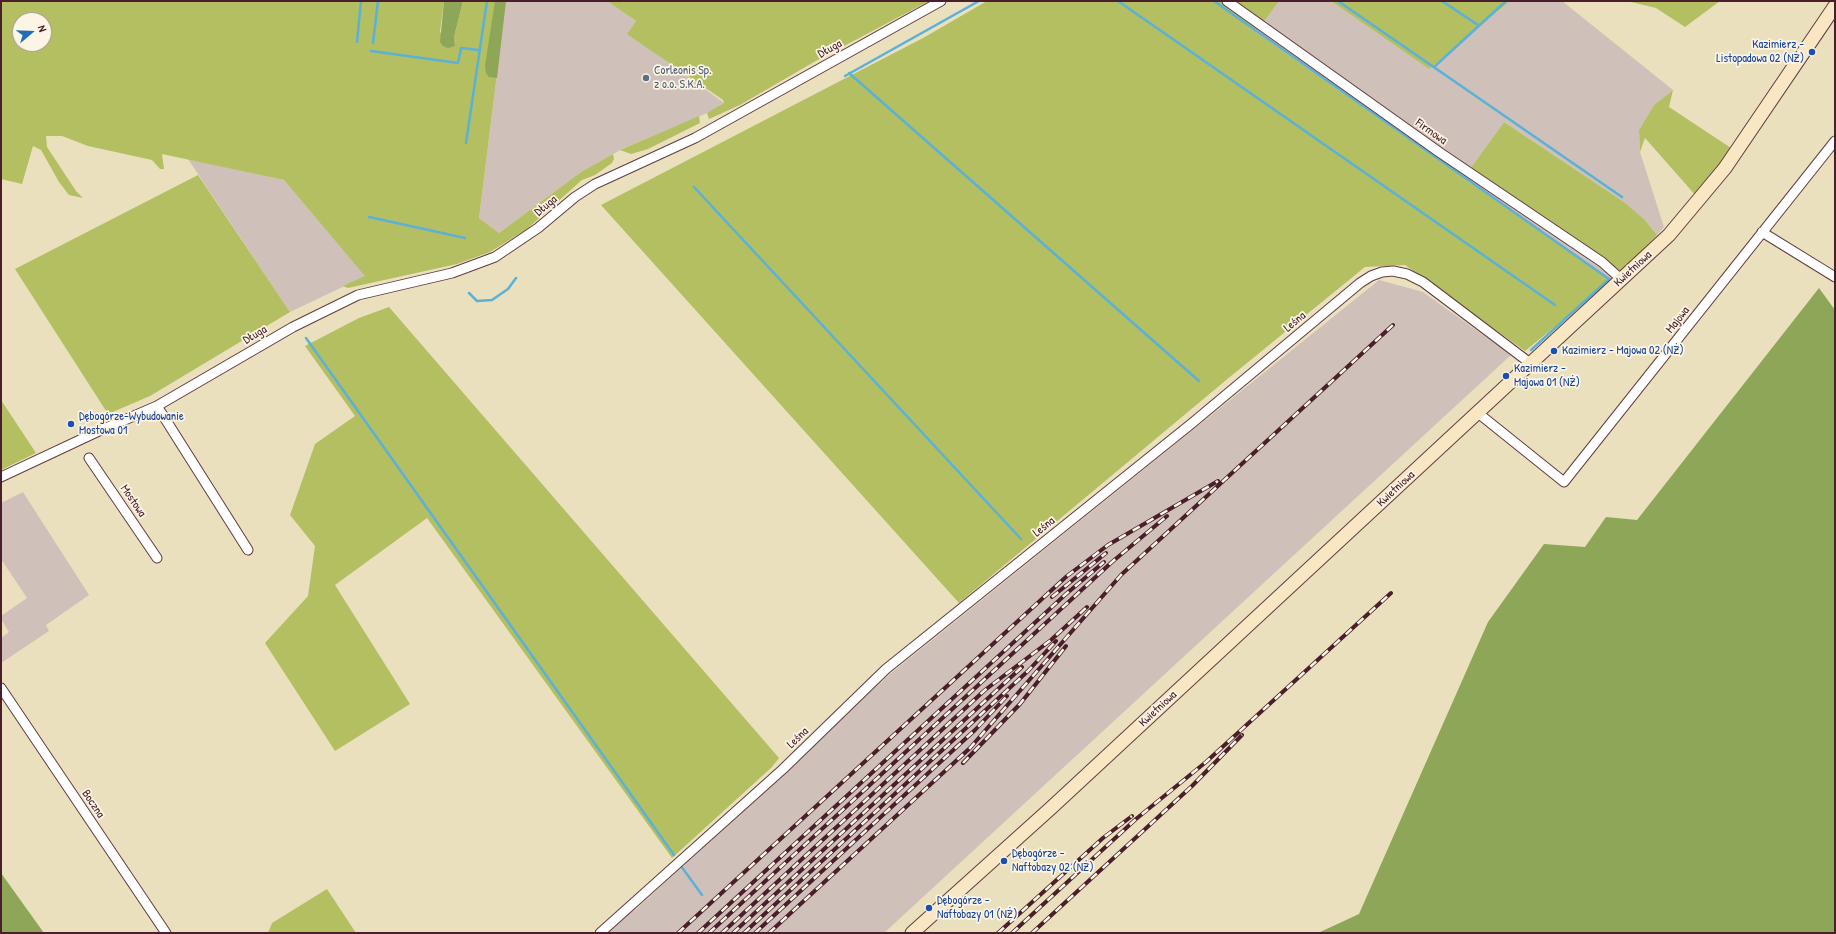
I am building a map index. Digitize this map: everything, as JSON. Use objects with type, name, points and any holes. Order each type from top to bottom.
[{"type":"street","name":"Długa","points":[[1,478],[98,431],[157,406],[293,327],[358,295],[452,273],[495,257],[538,228],[575,197],[595,184],[694,138],[941,1]]},
{"type":"street","name":"Firmowa","points":[[1227,1],[1439,152],[1602,262],[1622,280]]},
{"type":"street","name":"Kwietniowa","points":[[912,933],[1051,808],[1669,235],[1712,185],[1754,128],[1835,6]]},
{"type":"street","name":"Majowa","points":[[1478,413],[1564,482],[1835,141]]},
{"type":"street","points":[[1762,232],[1835,277]]},
{"type":"street","name":"Leśna","points":[[600,933],[783,770],[886,669],[1178,434],[1360,282],[1382,272],[1394,271],[1406,274],[1423,282],[1530,363]]},
{"type":"street","points":[[157,406],[248,550]]},
{"type":"street","name":"Mostowa","points":[[89,458],[157,558]]},
{"type":"street","name":"Boczna","points":[[1,688],[166,933]]},
{"type":"shaded area","points":[[506,1],[607,1],[636,21],[628,33],[724,103],[712,111],[624,148],[581,172],[499,233],[479,218]]},
{"type":"shaded area","points":[[1279,1],[1331,1],[1429,69],[1510,1],[1562,1],[1673,90],[1654,105],[1639,130],[1640,152],[1664,227],[1657,235],[1644,219],[1624,202],[1504,122],[1470,169],[1622,272],[1611,281],[1256,31]]},
{"type":"shaded area","points":[[188,159],[284,180],[366,276],[290,312]]},
{"type":"shaded area","points":[[1379,280],[1423,292],[1511,355],[884,933],[605,933],[632,909],[635,910],[807,753],[806,750],[890,674]]},
{"type":"shaded area","points":[[23,492],[89,595],[46,625],[49,631],[1,663],[1,638],[9,632],[1,619],[1,616],[27,598],[1,559],[1,503]]},
{"type":"green space","points":[[1,1],[444,1],[440,32],[455,46],[454,37],[463,1],[506,1],[479,218],[499,233],[581,172],[613,154],[614,159],[612,163],[595,175],[582,180],[527,229],[490,252],[457,264],[348,288],[343,286],[365,276],[284,180],[162,154],[164,169],[160,169],[152,160],[88,146],[62,136],[46,136],[47,147],[76,191],[83,198],[69,195],[59,182],[41,150],[33,146],[22,184],[1,179]]},
{"type":"green space","points":[[444,1],[463,1],[454,37],[455,46],[448,48],[443,46],[440,42]]},
{"type":"green space","points":[[495,1],[506,1],[497,78],[489,77],[486,73],[485,66]]},
{"type":"green space","points":[[607,1],[929,1],[814,62],[740,105],[709,119],[707,113],[724,103],[723,100],[627,34],[636,21]]},
{"type":"green space","points":[[987,1],[1279,1],[1256,32],[1611,281],[1525,351],[1405,265],[1365,267],[1231,376],[959,603],[601,205],[923,38]]},
{"type":"green space","points":[[1331,1],[1510,1],[1429,69]]},
{"type":"green space","points":[[1627,1],[1720,1],[1685,27],[1656,8]]},
{"type":"green space","points":[[1673,90],[1669,107],[1731,148],[1697,197],[1645,138],[1640,152],[1639,130],[1654,105]]},
{"type":"green space","points":[[699,116],[700,123],[648,149],[631,154],[620,150]]},
{"type":"green space","points":[[1504,122],[1624,202],[1644,219],[1657,235],[1622,272],[1470,169]]},
{"type":"green space","points":[[198,175],[290,312],[150,396],[108,414],[15,269]]},
{"type":"green space","points":[[1819,288],[1835,310],[1835,933],[1318,933],[1359,914],[1488,622],[1544,544],[1585,547],[1606,517],[1637,520]]},
{"type":"green space","points":[[389,307],[779,758],[772,767],[672,858],[427,518],[335,585],[410,704],[335,751],[265,643],[308,596],[315,546],[290,515],[315,444],[355,416],[305,346],[359,318]]},
{"type":"green space","points":[[1,400],[36,453],[1,470]]},
{"type":"green space","points":[[1,873],[44,933],[1,933]]},
{"type":"green space","points":[[327,889],[356,933],[268,933],[272,923]]},
{"type":"waterway","points":[[357,42],[361,1]]},
{"type":"waterway","points":[[373,43],[378,1]]},
{"type":"waterway","points":[[466,143],[487,1]]},
{"type":"waterway","points":[[845,76],[979,1]]},
{"type":"waterway","points":[[1118,1],[1555,305]]},
{"type":"waterway","points":[[1214,1],[1609,279],[1531,350]]},
{"type":"waterway","points":[[1338,1],[1622,197]]},
{"type":"waterway","points":[[1442,1],[1478,25]]},
{"type":"waterway","points":[[1434,67],[1506,1]]},
{"type":"waterway","points":[[371,51],[458,63],[461,48],[479,50]]},
{"type":"waterway","points":[[849,73],[1199,381]]},
{"type":"waterway","points":[[694,187],[1021,539]]},
{"type":"waterway","points":[[369,217],[465,238]]},
{"type":"waterway","points":[[469,293],[477,301],[492,300],[508,289],[516,278]]},
{"type":"waterway","points":[[306,338],[674,855]]},
{"type":"waterway","points":[[681,866],[702,895]]},
{"type":"railway","points":[[769,933],[970,748],[1121,575],[1393,325]]},
{"type":"railway","points":[[678,933],[1067,576],[1108,545],[1218,481]]},
{"type":"railway","points":[[709,933],[1112,562],[1167,516]]},
{"type":"railway","points":[[1052,597],[1106,553]]},
{"type":"railway","points":[[698,933],[1066,594],[1104,562]]},
{"type":"railway","points":[[1012,933],[1136,819],[1206,762],[1391,593]]},
{"type":"railway","points":[[722,933],[985,690],[1051,640],[1087,607]]},
{"type":"railway","points":[[744,933],[1028,671],[1056,641]]},
{"type":"railway","points":[[963,763],[1020,704],[1066,646]]},
{"type":"railway","points":[[733,933],[1022,667]]},
{"type":"railway","points":[[755,933],[975,730],[1007,696]]},
{"type":"railway","points":[[1032,933],[1192,786],[1242,735]]},
{"type":"railway","points":[[998,933],[1103,838],[1132,816]]},
{"type":"place","name":"Kazimierz - Listopadowa 02 (NŻ)","points":[[1812,52]]},
{"type":"place","name":"Corleonis Sp. z o.o. S.K.A.","points":[[646,78]]},
{"type":"place","name":"Kazimierz - Majowa 02 (NŻ)","points":[[1554,351]]},
{"type":"place","name":"Kazimierz - Majowa 01 (NŻ)","points":[[1506,376]]},
{"type":"place","name":"Dębogórze-Wybudowanie Mostowa 01","points":[[71,424]]},
{"type":"place","name":"Dębogórze - Naftobazy 02 (NŻ)","points":[[1004,861]]},
{"type":"place","name":"Dębogórze - Naftobazy 01 (NŻ)","points":[[929,908]]}]
